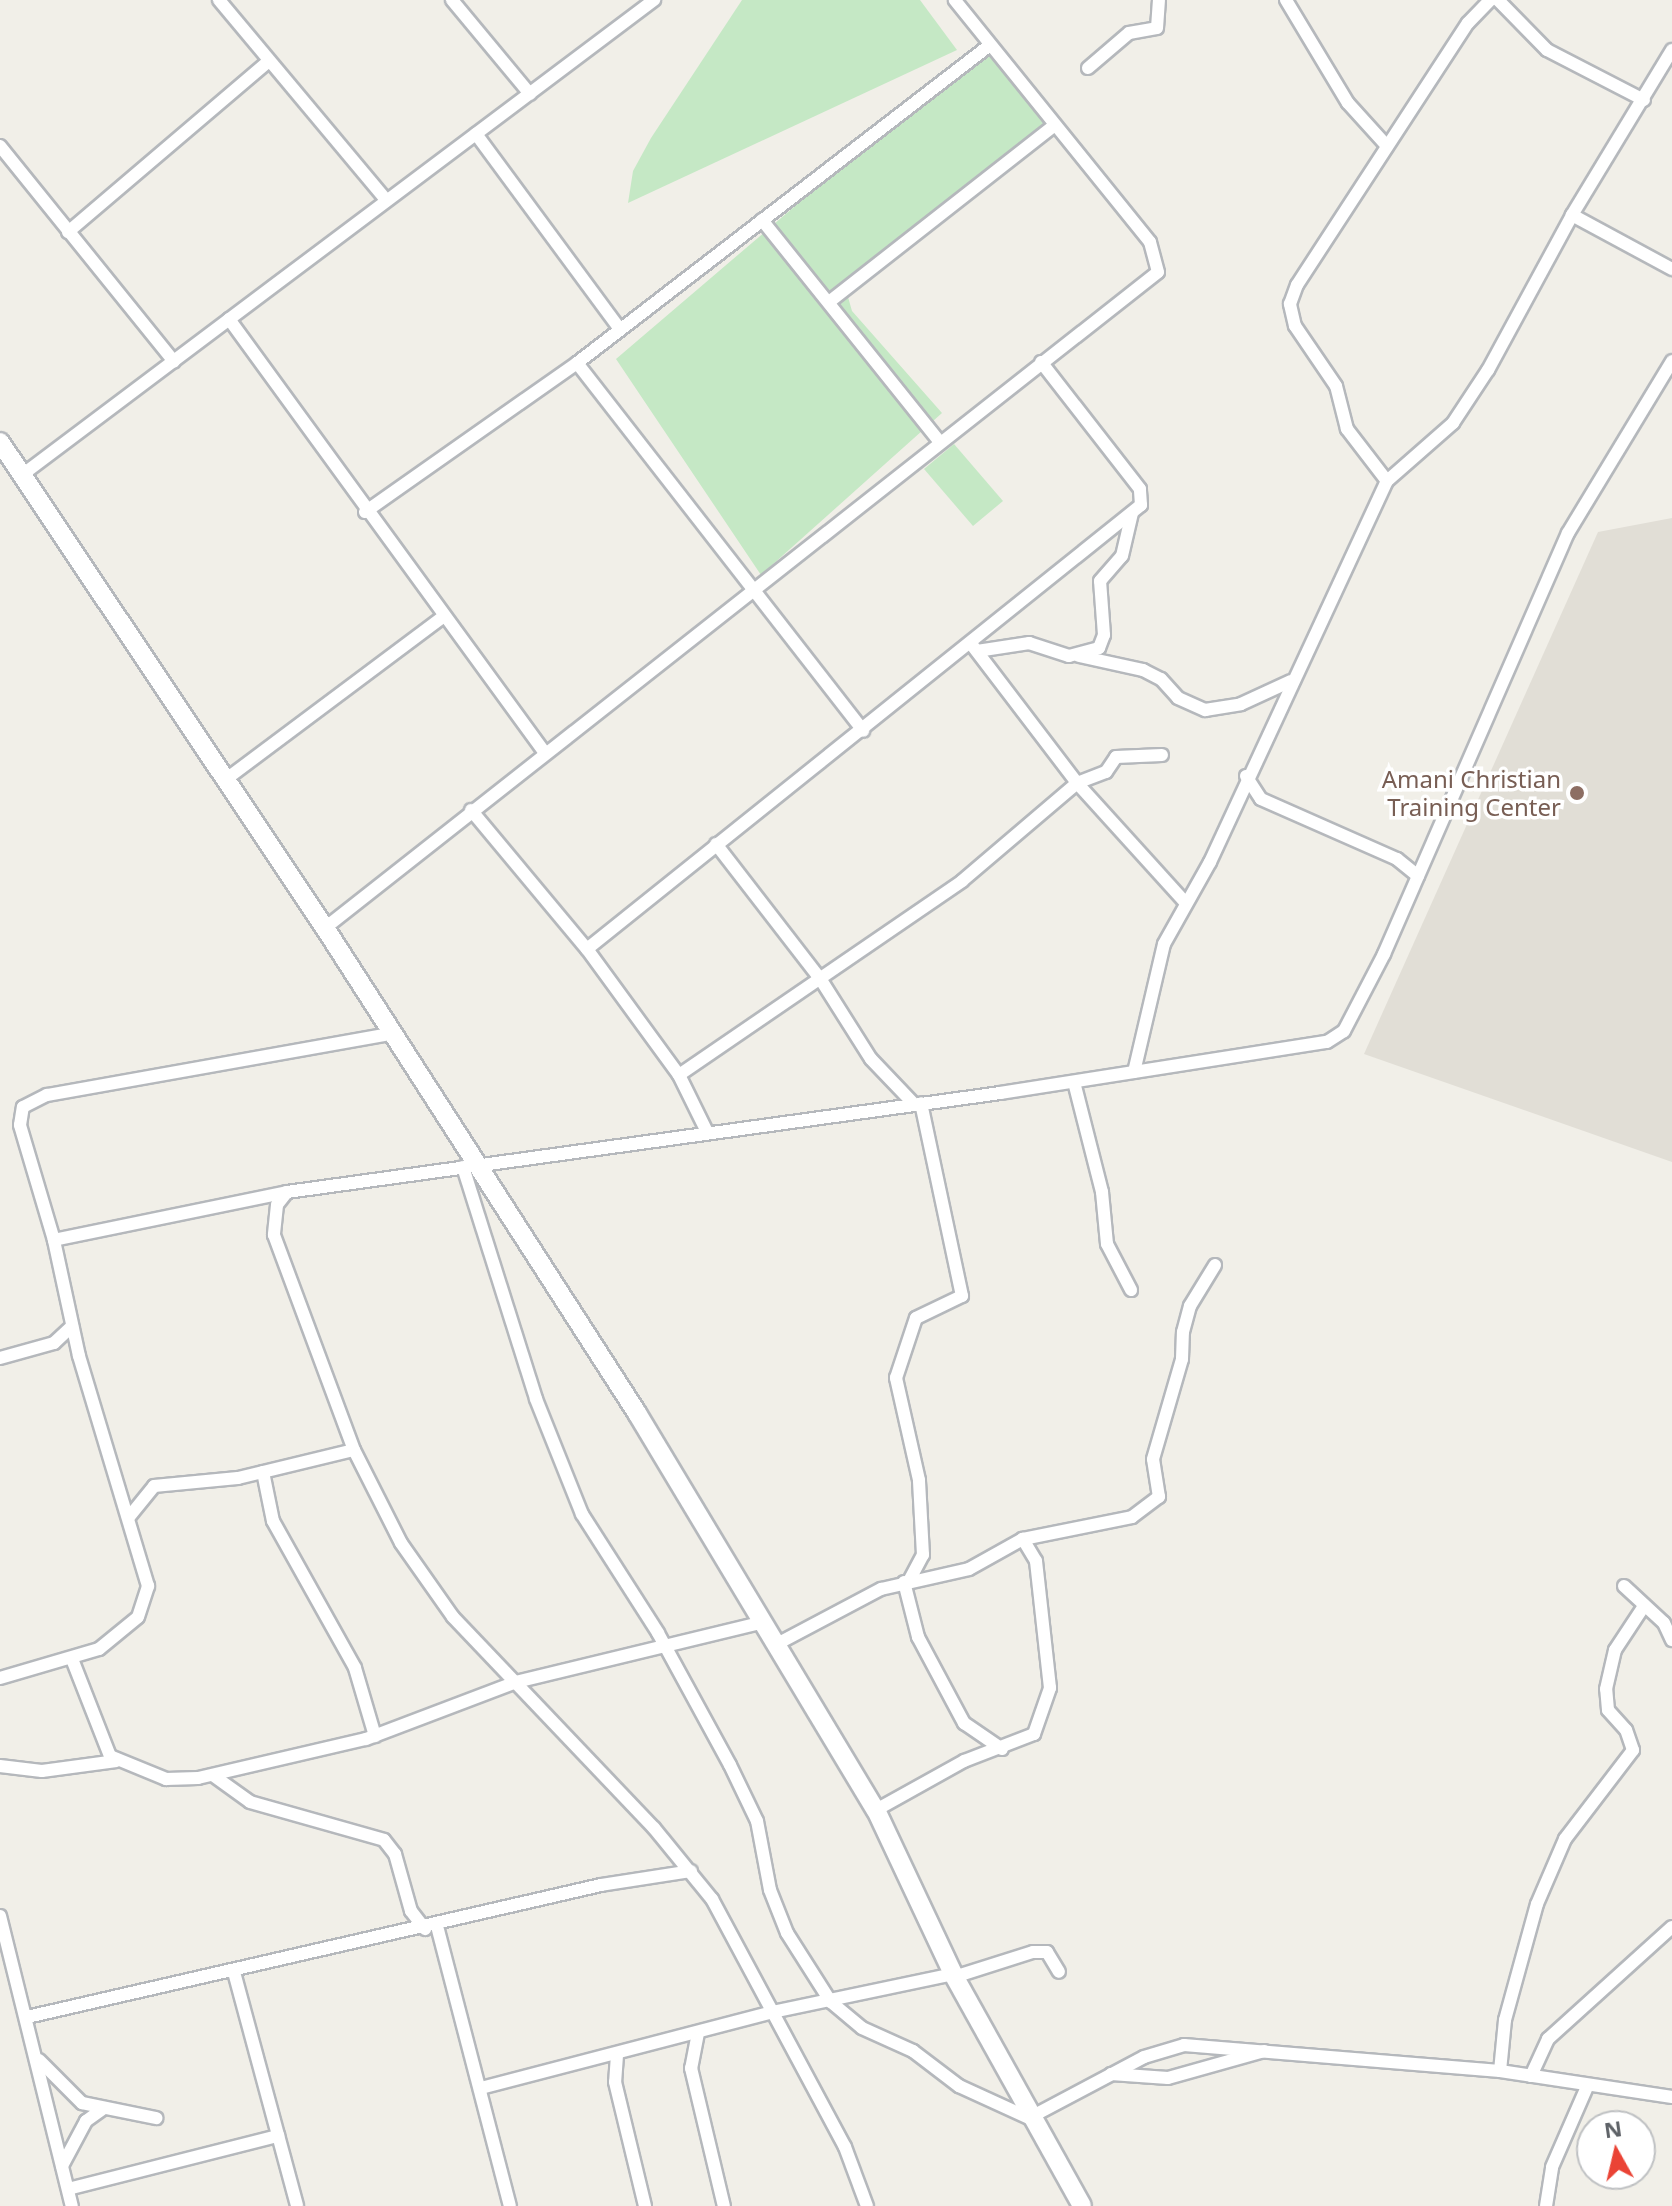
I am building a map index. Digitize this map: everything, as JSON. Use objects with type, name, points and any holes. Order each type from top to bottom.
[{"type":"street","points":[[219,0],[386,200]]},
{"type":"street","points":[[452,0],[530,94]]},
{"type":"street","points":[[22,475],[654,0]]},
{"type":"street","points":[[325,928],[1159,267],[1150,242],[955,0]]},
{"type":"street","points":[[1088,68],[1129,33],[1157,28],[1159,0]]},
{"type":"street","points":[[1286,0],[1348,103],[1387,146]]},
{"type":"street","points":[[1387,481],[1347,429],[1336,386],[1295,326],[1290,304],[1387,146],[1468,23],[1490,0]]},
{"type":"street","points":[[1498,0],[1547,50],[1644,100]]},
{"type":"street","points":[[365,512],[577,363],[990,45]]},
{"type":"street","points":[[1134,1072],[1156,967],[1186,903],[1210,862],[1246,776],[1387,481],[1453,423],[1488,370],[1572,215],[1672,50]]},
{"type":"street","points":[[68,232],[268,62]]},
{"type":"street","points":[[829,302],[1055,125]]},
{"type":"street","points":[[476,134],[619,328]]},
{"type":"street","points":[[0,146],[174,362]]},
{"type":"street","points":[[1572,215],[1672,269]]},
{"type":"street","points":[[762,220],[940,442]]},
{"type":"street","points":[[229,319],[365,512],[545,753]]},
{"type":"street","points":[[54,1240],[287,1192],[1306,1048],[1335,1037],[1354,1016],[1568,533],[1672,361]]},
{"type":"street","points":[[587,949],[716,844],[974,648],[1143,502],[1140,489],[1041,362]]},
{"type":"street","points":[[577,363],[863,731]]},
{"type":"street","points":[[0,442],[394,1033],[470,1166],[764,1622],[876,1810],[954,1976],[1029,2118],[1082,2206]]},
{"type":"street","points":[[1078,655],[1103,642],[1100,581],[1122,556],[1132,513]]},
{"type":"street","points":[[225,780],[443,617]]},
{"type":"street","points":[[974,648],[1023,642],[1143,670],[1161,679],[1178,698],[1205,710],[1241,704],[1291,681]]},
{"type":"street","points":[[974,648],[1077,783],[1186,903]]},
{"type":"street","points":[[679,1075],[962,881],[1077,783],[1106,772],[1116,757],[1162,755]]},
{"type":"street","points":[[1246,776],[1261,799],[1397,859],[1418,876]]},
{"type":"street","points":[[471,810],[587,949],[679,1075],[707,1132]]},
{"type":"street","points":[[716,844],[821,980],[871,1059],[917,1104],[962,1296],[916,1318],[896,1378],[919,1480],[923,1555],[906,1582],[914,1628],[964,1723],[1002,1749]]},
{"type":"street","points":[[0,1678],[72,1659],[108,1643],[143,1606],[148,1577],[79,1356],[54,1240],[20,1125],[20,1111],[30,1101],[394,1033]]},
{"type":"street","points":[[1074,1082],[1102,1192],[1107,1244],[1131,1290]]},
{"type":"street","points":[[470,1166],[522,1360],[567,1480],[594,1538],[666,1649],[757,1821],[770,1890],[787,1933],[831,2002],[862,2028],[913,2051],[959,2086],[1029,2118]]},
{"type":"street","points":[[287,1192],[277,1205],[274,1235],[354,1450],[425,1582],[691,1871],[740,1945],[845,2147],[865,2189],[867,2206]]},
{"type":"street","points":[[777,1644],[870,1594],[906,1582],[969,1569],[1023,1539],[1132,1517],[1159,1497],[1153,1459],[1182,1359],[1183,1332],[1190,1306],[1215,1265]]},
{"type":"street","points":[[0,1358],[54,1343],[72,1326]]},
{"type":"street","points":[[54,1343],[79,1356]]},
{"type":"street","points":[[129,1517],[154,1486],[263,1472],[354,1450]]},
{"type":"street","points":[[263,1472],[273,1521],[355,1668],[375,1736]]},
{"type":"street","points":[[876,1810],[964,1761],[1002,1749],[1034,1734],[1050,1694],[1038,1575],[1023,1539]]},
{"type":"street","points":[[1624,1586],[1664,1623],[1672,1640]]},
{"type":"street","points":[[1500,2071],[1505,2020],[1537,1904],[1565,1839],[1633,1750],[1626,1730],[1608,1710],[1606,1689],[1615,1650],[1644,1606]]},
{"type":"street","points":[[4,1769],[60,1770],[116,1761],[166,1779],[214,1776],[375,1736],[516,1682],[666,1649],[764,1622]]},
{"type":"street","points":[[72,1659],[105,1746],[116,1761]]},
{"type":"street","points":[[214,1776],[263,1806],[384,1840],[395,1854],[411,1911],[431,1927],[481,2088],[510,2206]]},
{"type":"street","points":[[27,2017],[431,1927],[601,1885],[691,1871]]},
{"type":"street","points":[[0,1916],[72,2206]]},
{"type":"street","points":[[1531,2076],[1548,2039],[1672,1927]]},
{"type":"street","points":[[481,2088],[773,2012],[954,1976],[1033,1952],[1047,1952],[1059,1972]]},
{"type":"street","points":[[234,1972],[297,2206]]},
{"type":"street","points":[[698,2033],[691,2068],[724,2206]]},
{"type":"street","points":[[1029,2118],[1111,2074],[1184,2045],[1272,2049],[1500,2071],[1587,2087],[1672,2097]]},
{"type":"street","points":[[1111,2074],[1168,2078],[1272,2049]]},
{"type":"street","points":[[617,2055],[615,2082],[645,2206]]},
{"type":"street","points":[[37,2057],[74,2098],[104,2108],[156,2118]]},
{"type":"street","points":[[1546,2206],[1552,2167],[1587,2087]]},
{"type":"street","points":[[62,2166],[86,2121],[104,2108]]},
{"type":"street","points":[[68,2189],[278,2136]]},
{"type":"shaded area","name":"Amani Christian Training Center","points":[[1672,518],[1672,1162],[1364,1054],[1598,532]]},
{"type":"green space","points":[[742,0],[920,0],[957,50],[628,203],[633,171],[651,138]]},
{"type":"green space","points":[[992,38],[1055,119],[844,283],[852,311],[942,413],[761,575],[616,359]]},
{"type":"green space","points":[[954,444],[1003,501],[973,526],[924,469]]},
{"type":"place","name":"Amani Christian Training Center","points":[[1577,793]]}]
